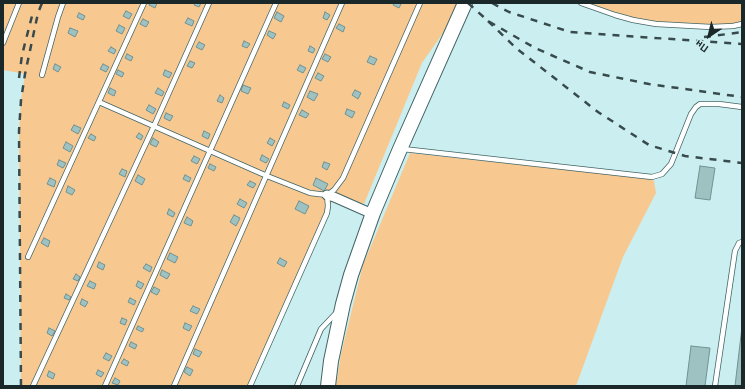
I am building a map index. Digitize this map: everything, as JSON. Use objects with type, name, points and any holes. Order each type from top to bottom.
[{"type":"main road","points":[[328,386],[331,361],[343,304],[351,275],[373,213],[465,3]]},
{"type":"street","points":[[327,195],[373,213]]},
{"type":"lane","points":[[3,43],[19,3]]},
{"type":"lane","points":[[42,75],[63,3]]},
{"type":"lane","points":[[28,257],[144,3]]},
{"type":"lane","points":[[33,386],[154,126],[209,3]]},
{"type":"lane","points":[[105,386],[276,3]]},
{"type":"lane","points":[[174,386],[342,3]]},
{"type":"lane","points":[[99,102],[267,176],[310,193],[327,195],[334,190],[343,178],[420,3]]},
{"type":"lane","points":[[581,3],[615,15],[656,24],[711,27],[742,24]]},
{"type":"lane","points":[[400,149],[652,177],[662,174],[671,164],[691,114],[696,107],[700,104],[719,104],[742,107]]},
{"type":"lane","points":[[250,386],[327,213],[327,195]]},
{"type":"lane","points":[[715,386],[735,251],[739,243],[742,242]]},
{"type":"lane","points":[[298,386],[321,329],[343,304]]},
{"type":"shaded area","points":[[3,3],[464,3],[422,63],[364,204],[335,194],[252,386],[21,386],[19,131],[21,100],[25,74],[3,70]]},
{"type":"shaded area","points":[[581,3],[742,3],[742,24],[711,27],[633,20]]},
{"type":"shaded area","points":[[410,153],[652,179],[654,181],[656,193],[623,257],[576,386],[336,386],[341,354],[363,265]]},
{"type":"building","points":[[150,3],[157,3],[155,8],[149,5]]},
{"type":"building","points":[[195,3],[201,3],[199,7],[194,5]]},
{"type":"building","points":[[394,3],[401,4],[399,8],[393,5]]},
{"type":"building","points":[[126,11],[132,14],[129,19],[123,16]]},
{"type":"building","points":[[277,12],[284,16],[281,22],[274,18]]},
{"type":"building","points":[[325,12],[330,15],[327,20],[323,18]]},
{"type":"building","points":[[79,13],[85,16],[83,20],[77,17]]},
{"type":"building","points":[[188,18],[194,21],[192,26],[185,23]]},
{"type":"building","points":[[143,19],[149,22],[146,27],[140,24]]},
{"type":"building","points":[[339,24],[345,27],[343,32],[336,28]]},
{"type":"building","points":[[119,25],[125,28],[122,34],[116,31]]},
{"type":"building","points":[[70,28],[78,31],[75,37],[68,33]]},
{"type":"building","points":[[269,31],[276,34],[273,39],[267,35]]},
{"type":"building","points":[[244,41],[250,44],[247,48],[242,46]]},
{"type":"building","points":[[199,42],[205,45],[202,50],[196,47]]},
{"type":"building","points":[[310,46],[315,49],[313,53],[308,51]]},
{"type":"building","points":[[111,47],[116,50],[114,54],[108,51]]},
{"type":"building","points":[[127,54],[133,57],[131,61],[125,58]]},
{"type":"building","points":[[325,54],[331,57],[328,62],[322,59]]},
{"type":"building","points":[[370,56],[377,59],[374,65],[367,62]]},
{"type":"building","points":[[190,61],[195,63],[192,68],[187,66]]},
{"type":"building","points":[[55,64],[61,67],[58,72],[53,69]]},
{"type":"building","points":[[103,64],[109,67],[106,72],[100,69]]},
{"type":"building","points":[[300,65],[306,68],[303,73],[297,70]]},
{"type":"building","points":[[118,70],[124,73],[122,77],[116,74]]},
{"type":"building","points":[[165,70],[172,73],[169,78],[163,75]]},
{"type":"building","points":[[318,73],[324,76],[321,81],[315,78]]},
{"type":"building","points":[[243,85],[251,88],[248,94],[241,91]]},
{"type":"building","points":[[110,88],[116,91],[114,96],[108,93]]},
{"type":"building","points":[[158,88],[164,92],[162,96],[155,93]]},
{"type":"building","points":[[355,90],[361,93],[358,99],[352,95]]},
{"type":"building","points":[[310,91],[318,94],[314,101],[307,97]]},
{"type":"building","points":[[220,95],[224,98],[222,103],[217,101]]},
{"type":"building","points":[[284,102],[290,105],[288,109],[282,106]]},
{"type":"building","points":[[149,105],[156,109],[153,114],[146,110]]},
{"type":"building","points":[[347,109],[355,112],[352,118],[345,114]]},
{"type":"building","points":[[302,110],[309,114],[306,118],[299,115]]},
{"type":"building","points":[[166,113],[173,116],[170,121],[164,118]]},
{"type":"building","points":[[74,125],[81,128],[78,134],[71,130]]},
{"type":"building","points":[[204,131],[210,134],[208,139],[202,136]]},
{"type":"building","points":[[139,133],[143,136],[141,140],[136,137]]},
{"type":"building","points":[[91,134],[96,137],[94,141],[88,138]]},
{"type":"building","points":[[153,138],[159,142],[156,147],[150,144]]},
{"type":"building","points":[[270,138],[275,141],[272,146],[267,143]]},
{"type":"building","points":[[66,142],[73,146],[70,152],[63,148]]},
{"type":"building","points":[[262,155],[269,159],[266,163],[260,160]]},
{"type":"building","points":[[194,156],[200,159],[197,164],[191,161]]},
{"type":"building","points":[[59,160],[66,163],[63,168],[57,165]]},
{"type":"building","points":[[324,162],[330,164],[327,170],[322,167]]},
{"type":"building","points":[[210,164],[216,167],[214,171],[208,168]]},
{"type":"building","points":[[700,166],[715,168],[710,200],[695,198]]},
{"type":"building","points":[[122,169],[127,171],[125,177],[119,174]]},
{"type":"building","points":[[138,175],[145,179],[142,185],[135,181]]},
{"type":"building","points":[[185,175],[191,178],[189,182],[183,179]]},
{"type":"building","points":[[50,178],[56,181],[54,187],[47,184]]},
{"type":"building","points":[[316,178],[328,184],[324,191],[313,185]]},
{"type":"building","points":[[250,181],[256,184],[253,188],[247,185]]},
{"type":"building","points":[[68,186],[75,190],[72,195],[66,192]]},
{"type":"building","points":[[240,199],[247,203],[244,208],[237,204]]},
{"type":"building","points":[[299,201],[309,206],[305,214],[295,209]]},
{"type":"building","points":[[169,209],[175,213],[173,217],[167,214]]},
{"type":"building","points":[[234,215],[240,218],[236,226],[230,222]]},
{"type":"building","points":[[187,217],[193,221],[191,226],[184,223]]},
{"type":"building","points":[[44,238],[50,241],[48,247],[41,243]]},
{"type":"building","points":[[170,253],[178,257],[175,263],[167,259]]},
{"type":"building","points":[[280,258],[287,262],[284,267],[277,263]]},
{"type":"building","points":[[99,262],[105,265],[103,270],[97,267]]},
{"type":"building","points":[[146,264],[152,267],[150,272],[143,268]]},
{"type":"building","points":[[162,270],[170,274],[167,279],[160,275]]},
{"type":"building","points":[[76,274],[80,277],[78,281],[73,279]]},
{"type":"building","points":[[90,281],[96,284],[94,289],[87,286]]},
{"type":"building","points":[[138,281],[144,284],[141,289],[136,286]]},
{"type":"building","points":[[154,287],[160,290],[157,295],[151,292]]},
{"type":"building","points":[[66,294],[71,297],[69,300],[64,298]]},
{"type":"building","points":[[130,298],[136,301],[134,305],[128,302]]},
{"type":"building","points":[[82,299],[88,302],[85,307],[80,304]]},
{"type":"building","points":[[193,306],[200,309],[197,314],[190,311]]},
{"type":"building","points":[[122,318],[127,320],[125,325],[120,323]]},
{"type":"building","points":[[185,323],[192,326],[189,331],[183,328]]},
{"type":"building","points":[[138,326],[144,329],[142,332],[136,329]]},
{"type":"building","points":[[742,327],[742,386],[735,386]]},
{"type":"building","points":[[49,328],[55,331],[52,336],[47,333]]},
{"type":"building","points":[[131,342],[137,345],[135,349],[129,346]]},
{"type":"building","points":[[691,346],[710,348],[705,386],[686,386]]},
{"type":"building","points":[[195,349],[202,352],[199,357],[193,354]]},
{"type":"building","points":[[106,353],[112,356],[109,361],[103,358]]},
{"type":"building","points":[[124,359],[129,362],[127,366],[121,363]]},
{"type":"building","points":[[187,367],[193,370],[190,376],[184,372]]},
{"type":"building","points":[[98,370],[104,373],[101,377],[96,374]]},
{"type":"building","points":[[49,371],[55,374],[53,379],[47,376]]},
{"type":"building","points":[[115,378],[120,381],[118,385],[112,383]]},
{"type":"railway","points":[[21,386],[19,131],[21,100],[25,74],[38,13],[42,3]]},
{"type":"railway","points":[[468,3],[488,21],[535,48],[590,72],[649,84],[742,97]]},
{"type":"railway","points":[[492,3],[509,12],[570,32],[742,44]]},
{"type":"railway","points":[[19,78],[22,55],[33,12]]},
{"type":"railway","points":[[488,21],[516,48],[598,112],[649,145],[685,156],[742,163]]},
{"type":"railway","points":[[704,37],[742,32]]}]
